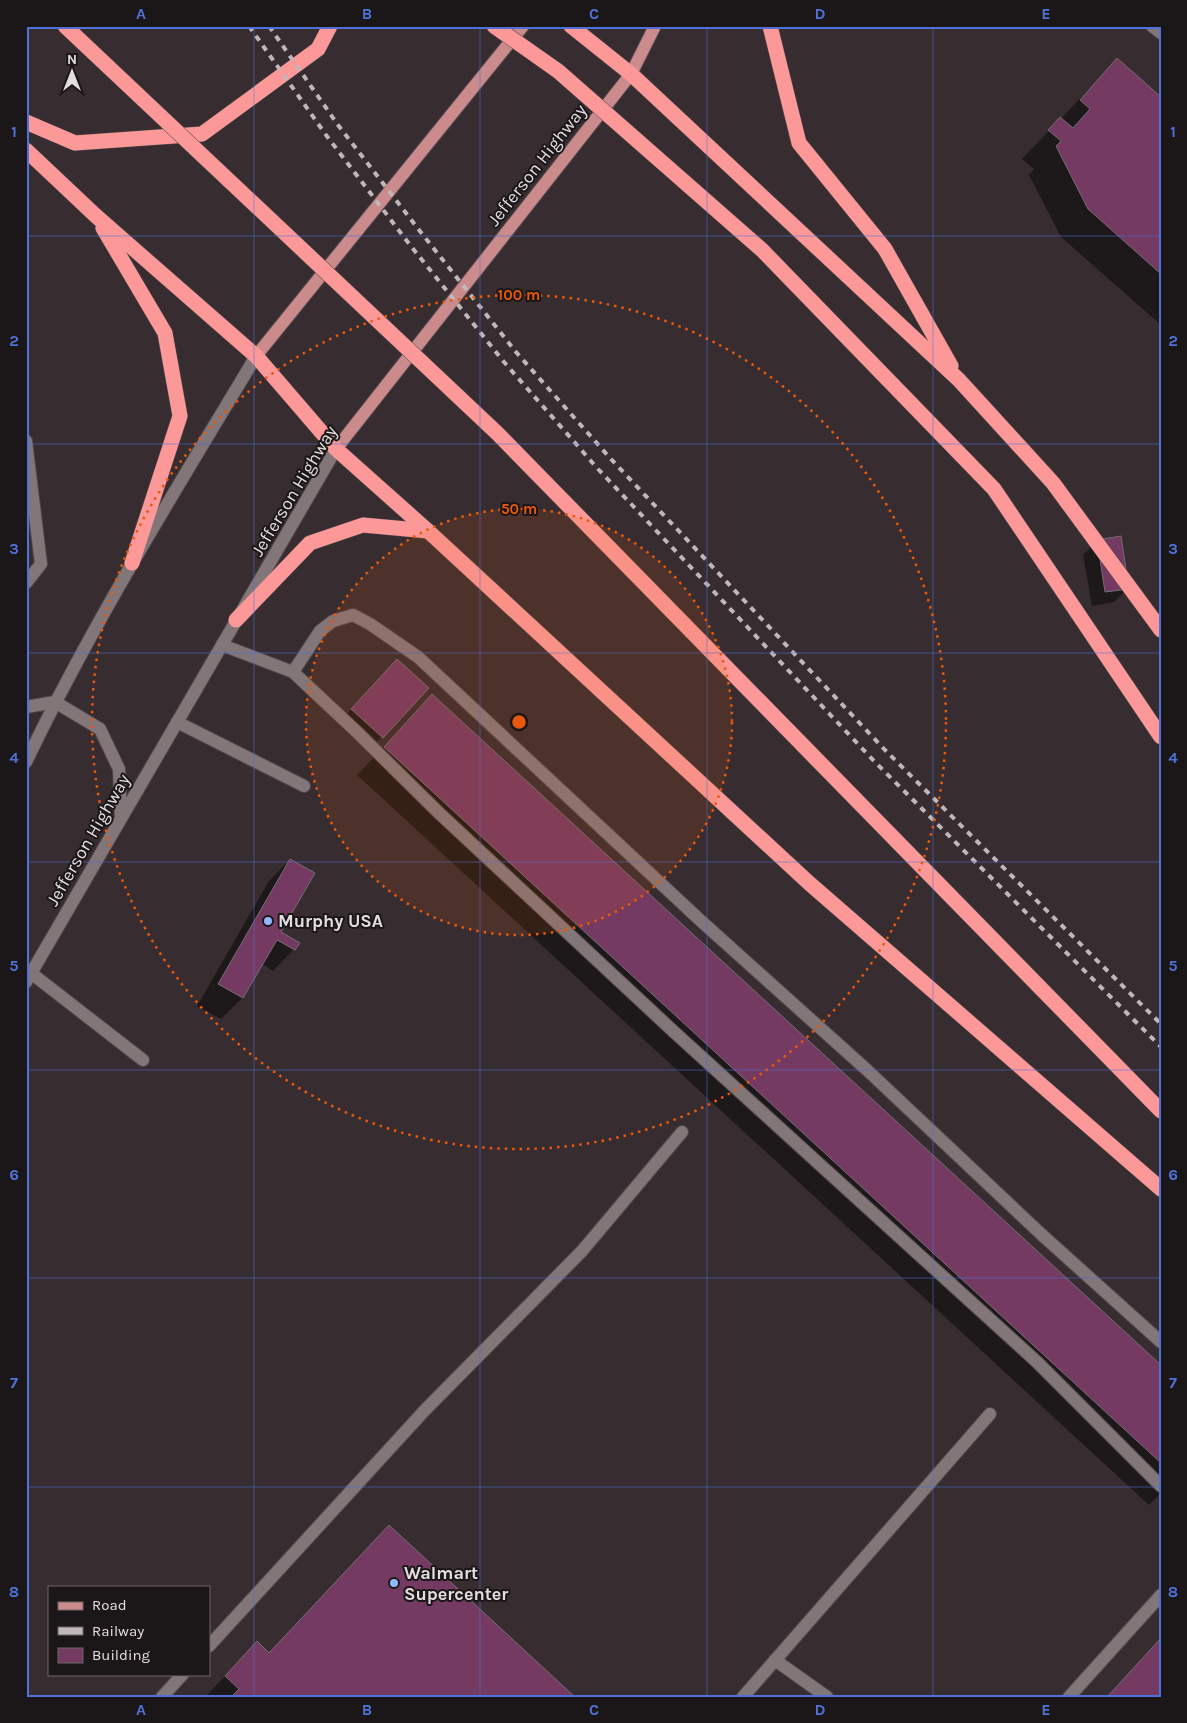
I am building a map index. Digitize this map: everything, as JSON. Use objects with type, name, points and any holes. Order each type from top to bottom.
[{"type":"highway","points":[[65,26],[497,433],[1161,1111]]},
{"type":"highway","points":[[26,122],[75,143],[202,134],[318,49],[330,26]]},
{"type":"highway","points":[[494,26],[558,71],[762,250],[994,489],[1161,737]]},
{"type":"highway","points":[[571,26],[630,74],[960,380],[1054,484],[1161,630]]},
{"type":"highway","points":[[770,26],[799,143],[885,249],[960,380]]},
{"type":"highway","points":[[26,150],[96,216],[256,356],[336,449],[428,531],[809,884],[1161,1189]]},
{"type":"highway","points":[[96,216],[165,333],[180,416],[132,563]]},
{"type":"highway","points":[[236,620],[310,543],[363,525],[428,531]]},
{"type":"main road","points":[[26,762],[55,702],[132,563],[256,356],[524,26]]},
{"type":"main road","name":"Jefferson Highway","points":[[28,977],[336,449],[630,74],[655,26]]},
{"type":"main road","points":[[1152,26],[1161,33]]},
{"type":"main road","points":[[26,441],[29,490],[41,564],[26,582]]},
{"type":"main road","points":[[293,672],[320,631],[332,621],[353,615],[370,624],[418,657],[701,921],[867,1070],[1041,1234],[1161,1342]]},
{"type":"main road","points":[[222,645],[293,672],[446,820],[1036,1362],[1161,1486]]},
{"type":"main road","points":[[26,707],[55,702],[100,729],[119,769],[121,818]]},
{"type":"main road","points":[[177,722],[304,786]]},
{"type":"main road","points":[[28,977],[143,1060]]},
{"type":"main road","points":[[210,1645],[425,1410],[582,1251],[682,1132]]},
{"type":"main road","points":[[744,1696],[990,1414]]},
{"type":"main road","points":[[1069,1697],[1161,1595]]},
{"type":"main road","points":[[775,1660],[827,1697]]},
{"type":"main road","points":[[162,1697],[181,1676]]},
{"type":"building","points":[[1117,58],[1161,97],[1161,274],[1088,209],[1056,146],[1061,141],[1048,130],[1060,117],[1073,128],[1090,109],[1080,100]]},
{"type":"building","points":[[1121,536],[1129,589],[1105,592],[1097,540]]},
{"type":"building","points":[[397,659],[429,688],[383,738],[351,709]]},
{"type":"building","points":[[432,694],[1161,1365],[1161,1463],[384,747]]},
{"type":"building","points":[[290,859],[315,873],[281,932],[300,943],[295,950],[277,940],[243,998],[218,984]]},
{"type":"building","name":"Walmart Supercenter","points":[[389,1525],[575,1697],[231,1697],[239,1689],[225,1676],[257,1641],[269,1653]]},
{"type":"building","points":[[1161,1638],[1161,1697],[1107,1697]]},
{"type":"railway","points":[[249,26],[326,135],[410,245],[504,362],[598,469],[874,761],[1161,1047]]},
{"type":"railway","points":[[269,26],[338,125],[423,235],[516,352],[610,458],[885,750],[1161,1024]]},
{"type":"place","name":"Murphy USA","points":[[268,921]]},
{"type":"place","name":"Walmart Supercenter","points":[[394,1583]]}]
